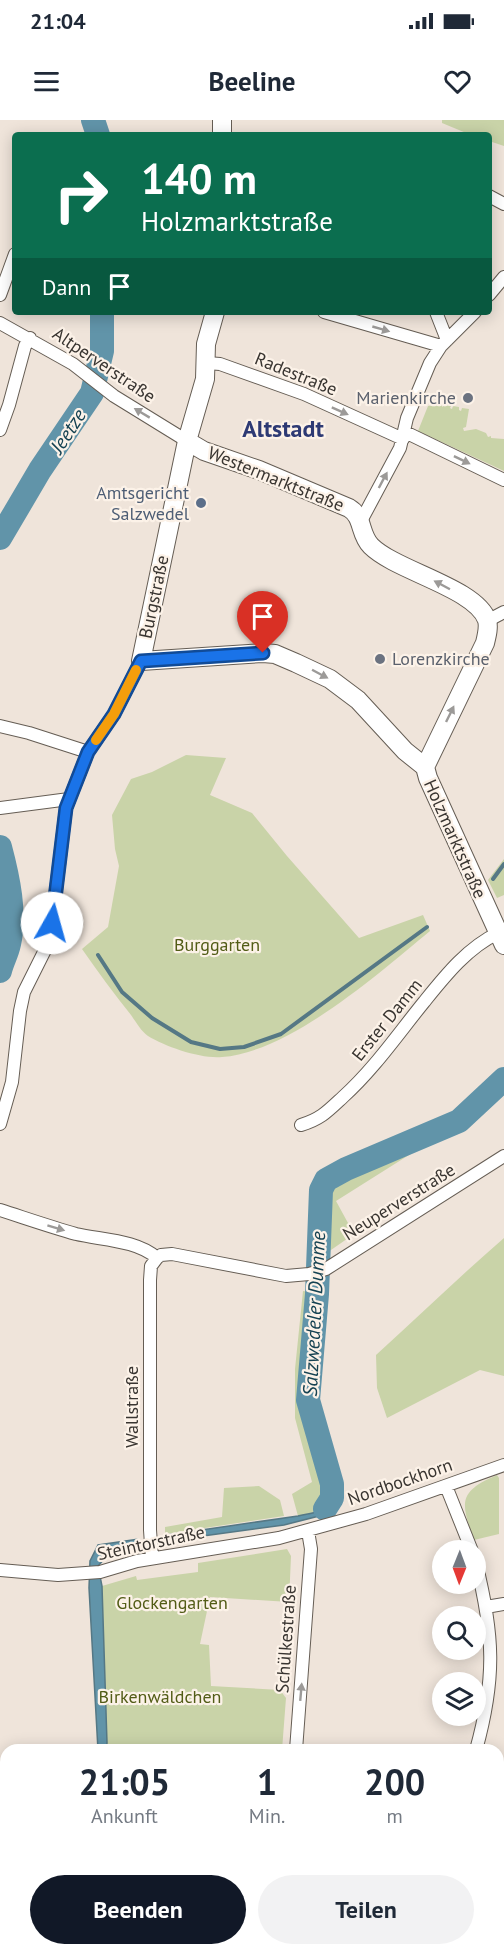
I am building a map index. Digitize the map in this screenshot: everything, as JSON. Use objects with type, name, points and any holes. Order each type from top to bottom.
[{"type":"street","points":[[0,295],[12,262]]},
{"type":"street","points":[[492,291],[504,277]]},
{"type":"street","name":"Burgstraße","points":[[0,1124],[24,992],[46,948],[52,923],[66,808],[88,752],[114,714],[141,661],[187,441],[205,379],[206,344],[214,315]]},
{"type":"street","points":[[336,315],[444,343]]},
{"type":"street","points":[[437,315],[444,343]]},
{"type":"street","points":[[425,767],[485,643],[487,621],[479,609],[462,596],[382,556],[369,545],[363,534],[361,521],[404,436],[407,418],[430,363],[444,343],[472,315]]},
{"type":"street","name":"Altperverstraße","points":[[0,323],[74,364],[114,396],[187,441]]},
{"type":"street","points":[[0,430],[25,346],[30,338]]},
{"type":"street","name":"Radestraße","points":[[207,363],[220,364],[304,394],[504,480]]},
{"type":"street","name":"Westermarktstraße","points":[[187,441],[204,451],[259,470],[330,499],[356,512],[361,521]]},
{"type":"street","points":[[487,621],[504,612]]},
{"type":"street","name":"Holzmarktstraße","points":[[141,661],[267,653],[312,670],[343,687],[371,712],[405,751],[425,767],[501,939]]},
{"type":"street","points":[[0,726],[88,752]]},
{"type":"street","points":[[0,808],[69,799]]},
{"type":"street","name":"Erster Damm","points":[[301,1125],[318,1120],[362,1080],[445,975],[478,945],[501,939]]},
{"type":"street","name":"Neuperverstraße","points":[[0,1210],[69,1232],[136,1246],[150,1251],[157,1258],[161,1255],[172,1254],[273,1275],[295,1276],[326,1269],[504,1156]]},
{"type":"street","name":"Wallstraße","points":[[152,1558],[150,1545],[150,1280],[151,1266],[157,1258]]},
{"type":"street","name":"Nordbockhorn","points":[[308,1531],[385,1508],[504,1465]]},
{"type":"street","points":[[446,1486],[468,1540]]},
{"type":"street","name":"Steintorstraße","points":[[0,1570],[58,1575],[100,1572],[152,1558],[279,1538],[308,1531]]},
{"type":"street","name":"Schülkestraße","points":[[296,1744],[311,1549],[308,1531]]},
{"type":"street","points":[[477,1744],[490,1684],[491,1650],[486,1607],[504,1604]]},
{"type":"green space","points":[[442,120],[504,120],[504,146],[492,142],[492,132],[464,132],[442,123]]},
{"type":"green space","points":[[435,402],[442,404],[442,407],[451,406],[452,409],[453,406],[459,407],[461,411],[462,408],[469,409],[464,431],[476,429],[486,433],[488,437],[504,439],[504,471],[418,431],[428,406],[434,405]]},
{"type":"green space","name":"Burggarten","points":[[186,755],[226,758],[210,795],[252,813],[359,938],[423,915],[430,931],[359,988],[304,1026],[276,1041],[248,1052],[222,1057],[204,1056],[184,1051],[148,1036],[82,949],[108,927],[119,866],[112,815],[131,779],[152,772]]},
{"type":"green space","points":[[504,859],[504,895],[497,898],[488,880]]},
{"type":"green space","points":[[419,1132],[428,1143],[336,1201],[354,1234],[315,1258],[313,1192],[323,1175]]},
{"type":"green space","points":[[504,1238],[504,1376],[480,1370],[387,1418],[377,1388],[376,1355]]},
{"type":"green space","points":[[303,1291],[321,1294],[313,1402],[329,1482],[328,1499],[319,1511],[298,1516],[292,1494],[312,1482],[295,1418],[295,1369]]},
{"type":"green space","points":[[497,1475],[499,1478],[499,1534],[474,1540],[466,1517],[466,1500],[469,1493],[484,1481]]},
{"type":"green space","points":[[259,1486],[280,1500],[284,1516],[165,1534],[165,1527],[222,1517],[224,1488]]},
{"type":"green space","name":"Birkenwäldchen","points":[[287,1549],[291,1556],[289,1602],[210,1597],[200,1644],[209,1645],[211,1686],[280,1690],[286,1698],[282,1744],[107,1744],[102,1586],[136,1576],[137,1580],[198,1572],[198,1563]]},
{"type":"water","points":[[334,1476],[339,1492],[333,1508],[323,1515],[284,1525],[137,1545],[108,1555],[98,1566],[102,1586],[107,1743],[98,1744],[89,1588],[90,1561],[98,1545],[314,1513],[325,1504]]},
{"type":"pier","points":[[163,1532],[163,1543],[139,1546],[139,1535]]},
{"type":"waterway","name":"Jeetze","points":[[93,120],[97,132]]},
{"type":"waterway","name":"Jeetze","points":[[0,538],[40,470],[92,393],[102,351],[102,315]]},
{"type":"waterway","name":"Jeetze","points":[[0,847],[8,883],[12,920],[9,944],[0,971]]},
{"type":"waterway","points":[[493,879],[504,864]]},
{"type":"waterway","points":[[98,955],[122,992],[152,1018],[191,1042],[220,1049],[244,1047],[281,1034],[427,927]]},
{"type":"waterway","name":"Salzwedeler Dumme","points":[[325,1509],[332,1498],[332,1484],[308,1400],[317,1294],[321,1190],[326,1180],[346,1169],[459,1121],[504,1079]]},
{"type":"slow traffic","points":[[96,740],[114,714],[136,670]]},
{"type":"place","name":"Marienkirche","points":[[468,398]]},
{"type":"place","name":"Amtsgericht Salzwedel","points":[[201,503]]},
{"type":"place","name":"Lorenzkirche","points":[[380,659]]},
{"type":"district","name":"Altstadt","points":[[283,429]]},
{"type":"route","points":[[52,923],[66,808],[74,784],[88,752],[114,714],[141,661],[263,653]]},
{"type":"park label","name":"Glockengarten","points":[[172,1603]]}]
